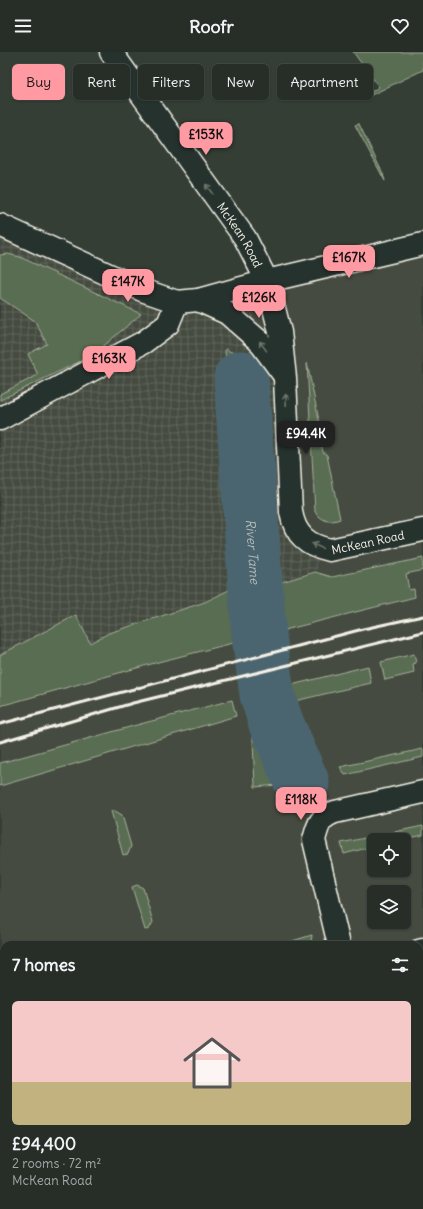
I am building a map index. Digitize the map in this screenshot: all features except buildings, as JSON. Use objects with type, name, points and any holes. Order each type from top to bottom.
[{"type":"street","name":"McKean Road","points":[[111,52],[245,238],[267,281],[280,332],[285,378],[291,512],[294,527],[304,538],[318,547],[330,550],[423,530]]},
{"type":"street","points":[[0,224],[142,290],[177,302],[198,300],[267,281],[423,244]]},
{"type":"street","points":[[198,300],[226,313],[259,341],[285,378]]},
{"type":"street","points":[[0,419],[144,342],[168,324],[177,302]]},
{"type":"street","points":[[338,941],[314,840],[317,826],[324,816],[335,812],[423,792]]},
{"type":"shaded area","points":[[0,225],[177,302],[240,289],[285,378],[291,512],[330,550],[315,572],[272,585],[229,590],[205,602],[0,673]]},
{"type":"shaded area","points":[[423,244],[423,941],[0,941],[0,673],[244,640],[275,632],[330,550],[304,538],[240,289]]},
{"type":"green space","points":[[353,52],[423,52],[423,70],[373,94],[373,91],[379,87],[373,79],[373,64],[362,64]]},
{"type":"green space","points":[[359,124],[383,174],[385,181],[355,125]]},
{"type":"green space","points":[[8,254],[20,257],[141,314],[93,355],[0,400],[0,394],[38,375],[28,354],[47,344],[35,321],[0,298],[0,255]]},
{"type":"green space","points":[[225,349],[245,359],[254,371],[256,378],[270,561],[238,562]]},
{"type":"green space","points":[[307,363],[321,430],[319,434],[323,452],[327,455],[340,519],[333,521],[324,520],[315,512]]},
{"type":"green space","points":[[423,558],[423,570],[406,574],[409,590],[414,589],[415,597],[162,661],[0,706],[0,655],[76,615],[90,643],[109,633],[205,602],[229,590],[272,585],[315,572],[332,577]]},
{"type":"green space","points":[[414,654],[416,663],[413,664],[414,673],[385,680],[381,662]]},
{"type":"green space","points":[[368,666],[371,683],[282,704],[311,782],[255,787],[251,695]]},
{"type":"green space","points":[[232,700],[236,716],[0,786],[0,763]]},
{"type":"green space","points":[[423,749],[423,757],[345,775],[340,767]]},
{"type":"green space","points":[[111,811],[115,811],[122,815],[131,846],[128,854],[123,855]]},
{"type":"green space","points":[[423,826],[423,835],[411,838],[411,833],[389,833]]},
{"type":"green space","points":[[367,838],[367,848],[344,854],[341,843]]},
{"type":"green space","points":[[137,885],[143,888],[153,922],[149,929],[145,930],[132,887]]},
{"type":"green space","points":[[312,935],[311,941],[292,941]]},
{"type":"waterway","name":"River Tame","points":[[241,378],[259,636],[267,694],[276,723],[302,783]]},
{"type":"railway","points":[[0,724],[363,629],[423,616]]},
{"type":"railway","points":[[0,742],[133,703],[423,632]]}]
